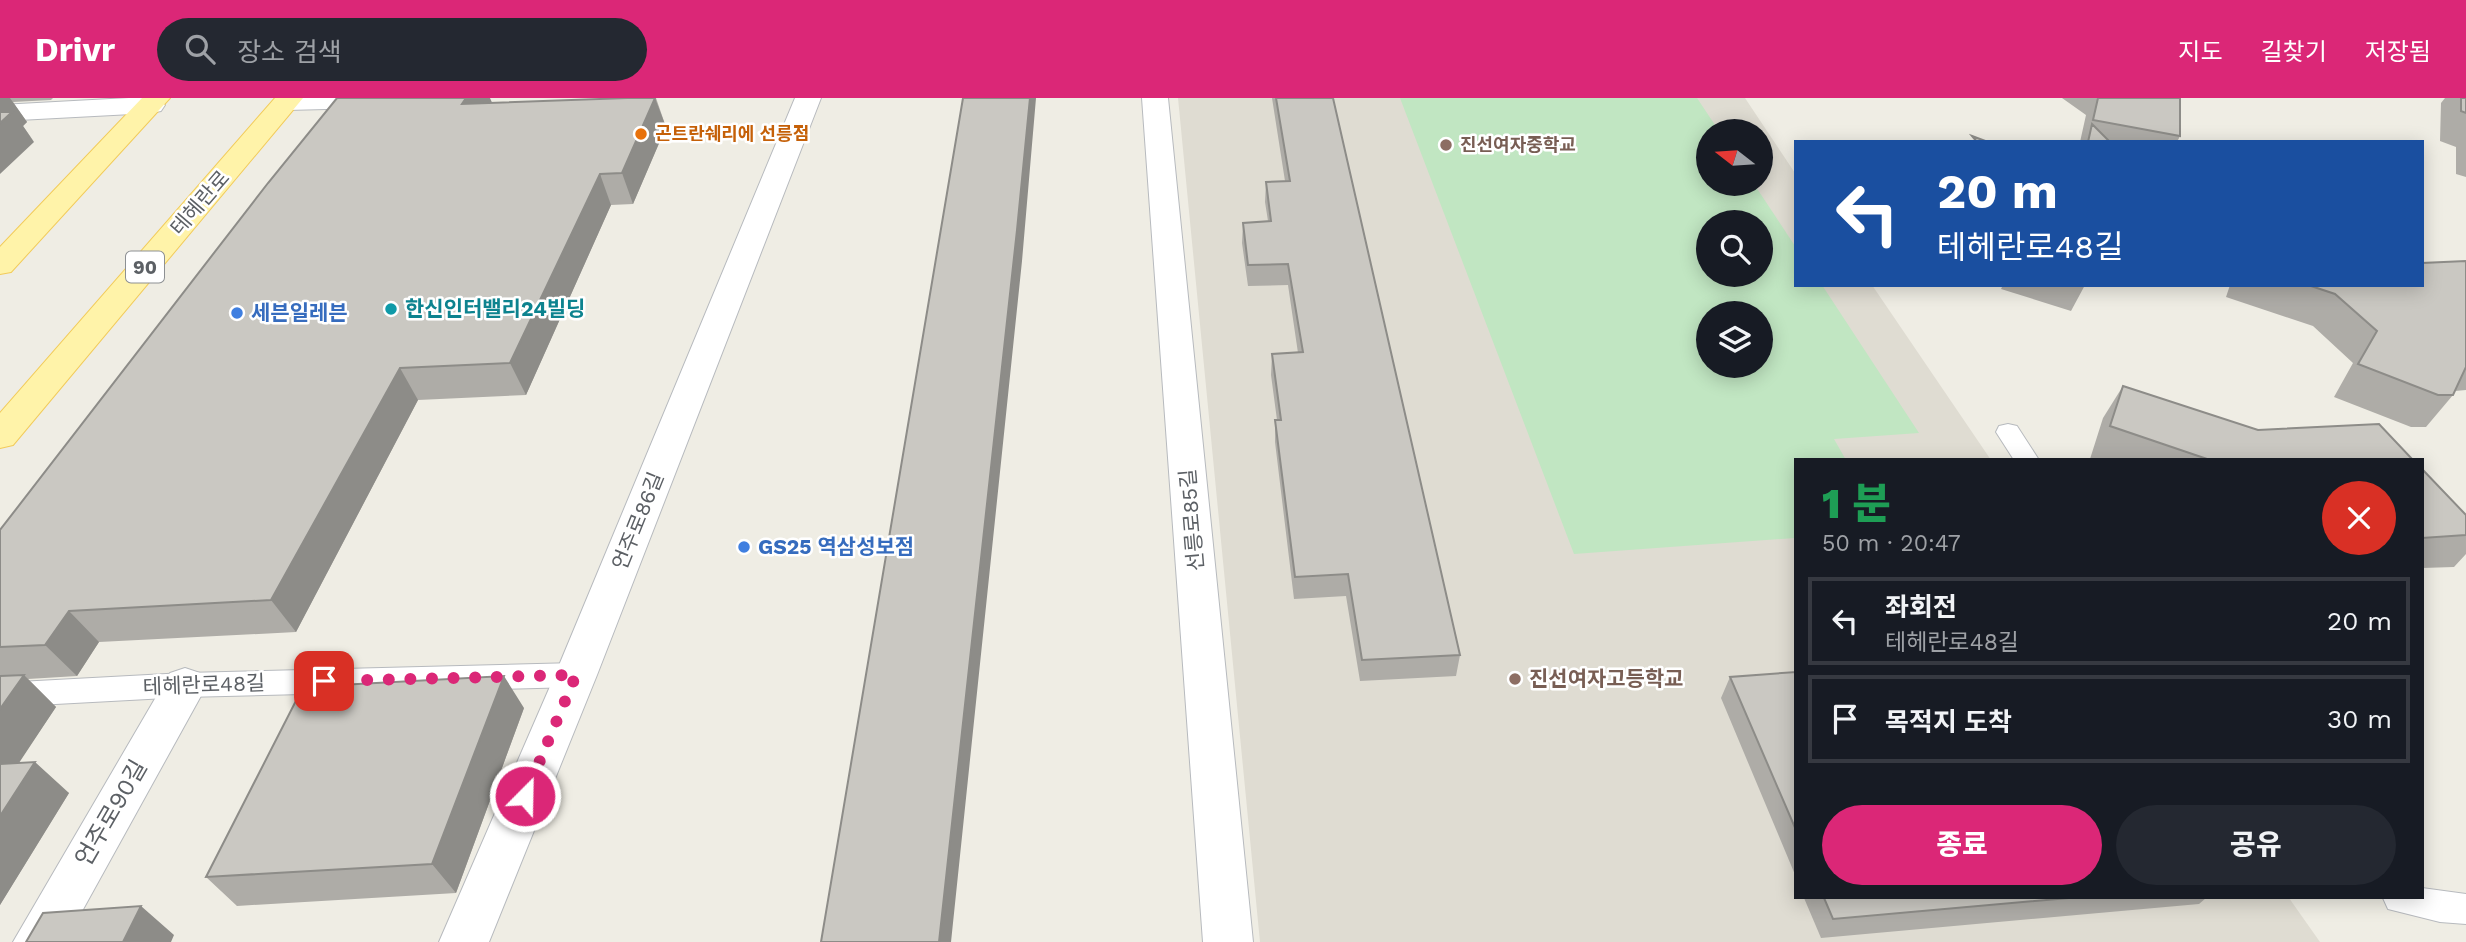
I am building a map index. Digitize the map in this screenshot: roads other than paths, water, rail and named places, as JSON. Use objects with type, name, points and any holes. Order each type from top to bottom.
[{"type":"main road","name":"테헤란로","points":[[0,436],[288,100]]},
{"type":"main road","points":[[0,265],[154,101]]},
{"type":"street","points":[[288,100],[444,98]]},
{"type":"street","name":"언주로86길","points":[[464,942],[576,675],[808,98]]},
{"type":"street","name":"선릉로85길","points":[[1155,98],[1228,942]]},
{"type":"street","points":[[0,113],[154,101]]},
{"type":"street","name":"언주로90길","points":[[38,942],[185,685]]},
{"type":"lane","points":[[2008,432],[2026,458]]},
{"type":"lane","name":"테헤란로48길","points":[[0,695],[185,685],[576,675]]},
{"type":"lane","points":[[2404,899],[2440,907],[2466,909]]},
{"type":"place","name":"곤트란쉐리에 선릉점","points":[[641,134]]},
{"type":"place","name":"진선여자중학교","points":[[1446,145]]},
{"type":"place","name":"한신인터밸리24빌딩","points":[[391,309]]},
{"type":"place","name":"세븐일레븐","points":[[237,313]]},
{"type":"place","name":"GS25 역삼성보점","points":[[744,547]]},
{"type":"place","name":"진선여자고등학교","points":[[1515,679]]}]
